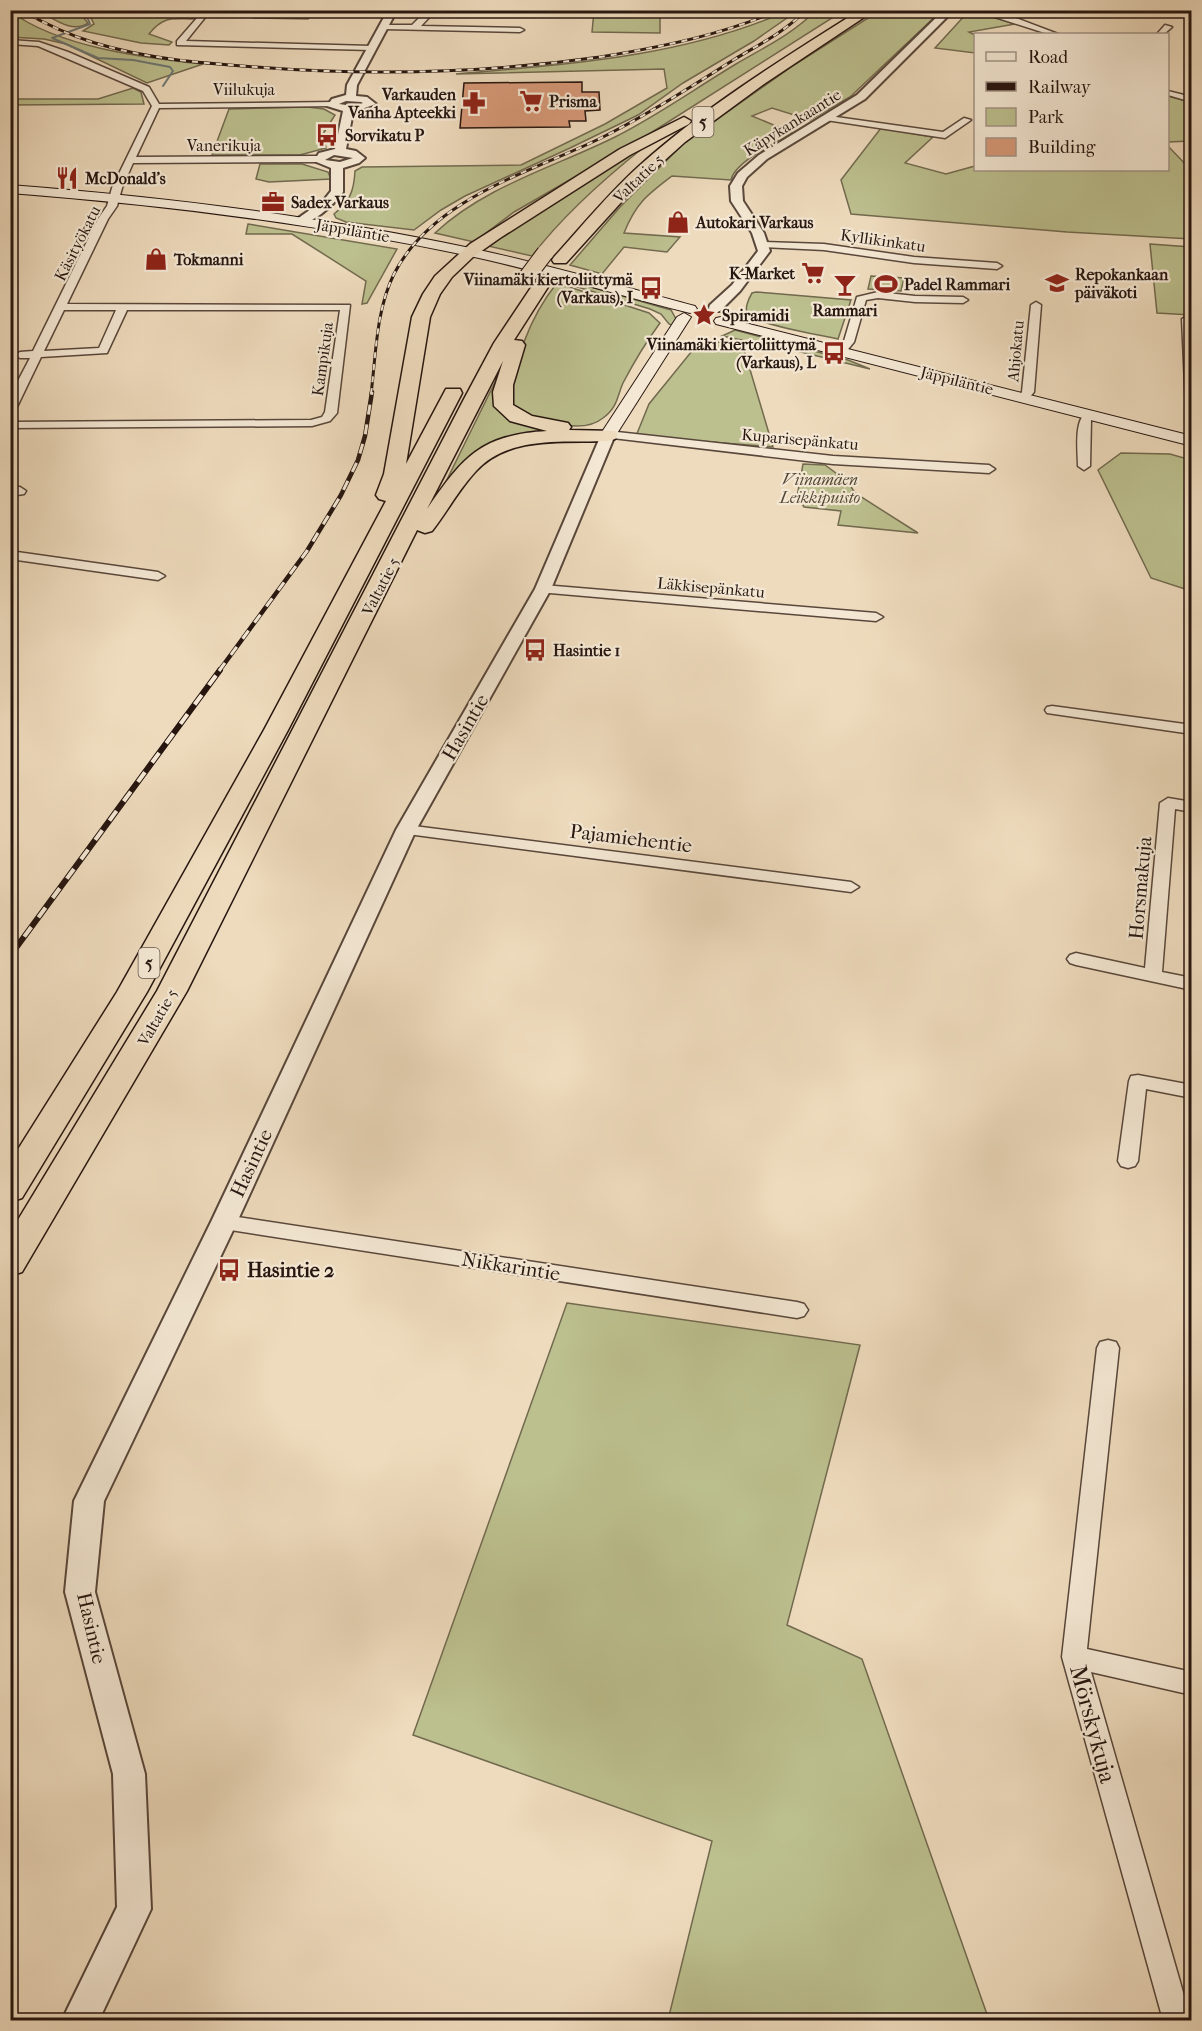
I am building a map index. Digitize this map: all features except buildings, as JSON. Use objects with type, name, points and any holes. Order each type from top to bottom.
[{"type":"highway","name":"Valtatie 5","points":[[590,203],[629,165],[684,121],[851,10]]},
{"type":"highway","name":"Valtatie 5","points":[[483,341],[532,284],[553,253],[655,160],[710,116],[869,10]]},
{"type":"highway","points":[[387,521],[385,499],[394,474],[421,317],[428,299],[440,280],[469,252],[576,182],[657,134],[684,121]]},
{"type":"highway","name":"Valtatie 5","points":[[10,1263],[172,991],[472,401],[503,343],[521,316],[532,284]]},
{"type":"highway","points":[[521,316],[502,400],[507,410],[532,422],[608,435]]},
{"type":"highway","name":"Valtatie 5","points":[[10,1190],[132,992],[387,521],[460,380]]},
{"type":"highway","points":[[384,578],[441,507],[460,478],[488,450],[516,440],[530,438],[608,435]]},
{"type":"main road","name":"Jäppiläntie","points":[[10,189],[116,197],[301,221],[469,252],[701,319],[841,351],[1191,441]]},
{"type":"main road","name":"Hasintie","points":[[608,435],[664,350],[701,319]]},
{"type":"street","points":[[208,10],[180,43],[371,48]]},
{"type":"street","points":[[340,152],[352,85],[393,10]]},
{"type":"street","points":[[414,28],[431,10]]},
{"type":"street","name":"Käpykankaantie","points":[[764,245],[737,201],[736,186],[751,165],[829,118],[878,83],[950,10]]},
{"type":"street","points":[[976,10],[1005,16],[1051,33]]},
{"type":"street","points":[[384,27],[520,30]]},
{"type":"street","points":[[1161,33],[1168,27]]},
{"type":"street","points":[[10,42],[39,44],[65,54],[146,90],[156,106]]},
{"type":"street","points":[[1169,93],[1190,98]]},
{"type":"street","points":[[332,104],[340,99],[350,104]]},
{"type":"street","name":"Viilukuja","points":[[156,106],[332,104]]},
{"type":"street","name":"Käsityökatu","points":[[10,409],[116,197],[117,188],[156,106]]},
{"type":"street","points":[[829,118],[945,135],[967,120]]},
{"type":"street","points":[[340,152],[357,154],[360,158],[350,164],[337,165],[321,163],[318,159],[323,155],[340,152]]},
{"type":"street","name":"Vanerikuja","points":[[130,160],[318,159]]},
{"type":"street","points":[[301,221],[323,206],[336,192],[337,165]]},
{"type":"street","points":[[701,319],[724,302],[750,272],[762,256],[764,245]]},
{"type":"street","name":"Kyllikinkatu","points":[[764,245],[830,247],[914,260],[997,266]]},
{"type":"street","points":[[841,351],[849,342],[861,298],[878,295],[915,299],[963,300]]},
{"type":"street","name":"Ahjokatu","points":[[1024,397],[1028,392],[1035,305]]},
{"type":"street","name":"Kampikuja","points":[[10,425],[312,423],[326,419],[330,413],[346,307],[61,307]]},
{"type":"street","points":[[10,346],[103,351],[123,307]]},
{"type":"street","points":[[1187,319],[1191,407]]},
{"type":"street","points":[[20,355],[40,349]]},
{"type":"street","points":[[1084,466],[1085,419],[1089,414]]},
{"type":"street","name":"Kuparisepänkatu","points":[[608,435],[833,460],[989,469]]},
{"type":"street","name":"Hasintie","points":[[80,2020],[134,1909],[129,1774],[80,1592],[89,1501],[224,1222],[406,830],[543,589],[608,435]]},
{"type":"street","points":[[10,555],[158,576]]},
{"type":"street","name":"Läkkisepänkatu","points":[[543,589],[876,617]]},
{"type":"street","points":[[1052,710],[1191,730]]},
{"type":"street","name":"Horsmakuja","points":[[1153,976],[1168,803],[1191,807]]},
{"type":"street","name":"Pajamiehentie","points":[[406,830],[851,888]]},
{"type":"street","points":[[1076,959],[1191,984]]},
{"type":"street","points":[[1128,1161],[1138,1081],[1191,1092]]},
{"type":"street","name":"Nikkarintie","points":[[224,1222],[797,1310]]},
{"type":"street","name":"Mörskykuja","points":[[1108,1348],[1074,1657],[1177,2020]]},
{"type":"street","points":[[1074,1657],[1191,1684]]},
{"type":"green space","points":[[203,10],[195,19],[164,21],[149,34],[172,42],[169,45],[141,43],[83,31],[94,24],[91,18],[80,11]]},
{"type":"green space","points":[[10,11],[52,34],[102,49],[203,64],[147,83],[66,44],[44,39],[11,37]]},
{"type":"green space","points":[[39,11],[78,11],[88,23],[76,27],[69,26]]},
{"type":"green space","points":[[259,11],[315,11],[308,19],[254,18]]},
{"type":"green space","points":[[594,11],[660,11],[660,33],[592,32]]},
{"type":"green space","points":[[787,11],[797,11],[754,41],[683,83],[638,115],[465,196],[414,230],[346,222],[336,218],[334,214],[347,200],[354,184],[355,171],[362,167],[521,165],[605,124],[667,88],[664,69],[456,74],[583,62],[666,49],[748,27]]},
{"type":"green space","points":[[815,11],[843,11],[646,136],[514,212],[474,242],[435,233],[476,202],[498,190],[592,148],[646,120],[787,34]]},
{"type":"green space","points":[[879,11],[941,11],[850,97],[810,120],[772,108],[752,116],[793,133],[748,159],[734,173],[731,180],[672,176],[649,194],[633,214],[624,233],[680,237],[667,252],[624,247],[602,274],[570,265],[620,207],[685,142],[794,65]]},
{"type":"green space","points":[[967,13],[990,16],[1015,24],[969,32],[974,34],[974,53],[935,48]]},
{"type":"green space","points":[[133,88],[141,92],[144,104],[11,105],[11,99],[98,99]]},
{"type":"green space","points":[[1169,96],[1191,102],[1191,141],[1169,142]]},
{"type":"green space","points":[[308,107],[324,109],[335,115],[323,134],[326,148],[300,155],[212,155],[229,109]]},
{"type":"green space","points":[[881,128],[933,137],[905,163],[946,174],[974,166],[974,171],[1169,171],[1169,147],[1191,170],[1191,239],[1067,232],[851,214],[841,180]]},
{"type":"green space","points":[[644,147],[585,198],[532,256],[488,246],[589,178]]},
{"type":"green space","points":[[260,164],[302,164],[328,172],[331,179],[269,182],[256,179]]},
{"type":"green space","points":[[248,224],[397,249],[367,303],[362,304],[366,281],[292,234],[246,234]]},
{"type":"green space","points":[[1150,244],[1191,247],[1191,315],[1157,313]]},
{"type":"green space","name":"Padel Rammari","points":[[871,276],[904,278],[901,291],[868,289]]},
{"type":"green space","points":[[560,278],[671,310],[676,319],[674,326],[669,324],[661,314],[650,309],[558,281]]},
{"type":"green space","points":[[557,283],[649,313],[660,323],[631,367],[612,410],[603,418],[582,426],[556,424],[510,407],[514,375],[524,342],[539,310]]},
{"type":"green space","points":[[752,293],[851,300],[838,339],[755,319],[747,313],[747,307]]},
{"type":"green space","points":[[735,330],[848,360],[870,369],[722,336]]},
{"type":"green space","points":[[712,341],[743,346],[773,447],[636,436],[649,404],[696,346]]},
{"type":"green space","points":[[502,368],[494,397],[543,428],[541,433],[503,439],[430,514]]},
{"type":"green space","points":[[1121,453],[1170,454],[1191,460],[1191,591],[1151,578],[1098,470]]},
{"type":"green space","name":"Viinamäen Leikkipuisto","points":[[803,464],[825,465],[848,482],[855,493],[918,533],[838,525],[841,511],[804,507],[797,497]]},
{"type":"green space","points":[[567,1303],[860,1345],[787,1625],[862,1659],[989,2020],[668,2020],[712,1841],[413,1735]]},
{"type":"waterway","points":[[76,10],[88,19],[90,24],[52,38],[98,58],[133,60],[170,67],[173,71],[163,86]]},
{"type":"railway","points":[[21,10],[57,29],[85,40],[155,57],[299,70],[385,72],[471,70],[600,57],[691,39],[779,10]]},
{"type":"railway","points":[[371,394],[380,318],[388,288],[411,248],[432,226],[457,207],[484,191],[599,139],[651,111],[772,37],[806,10]]},
{"type":"railway","points":[[219,671],[307,551],[341,495],[358,460],[365,436],[372,392]]},
{"type":"railway","points":[[10,956],[220,670]]},
{"type":"place","name":"Prisma","points":[[531,101]]},
{"type":"place","name":"Varkauden Vanha Apteekki","points":[[474,103]]},
{"type":"place","name":"Sorvikatu P","points":[[327,135]]},
{"type":"place","name":"McDonald's","points":[[67,178]]},
{"type":"place","name":"Sadex Varkaus","points":[[273,202]]},
{"type":"place","name":"Autokari Varkaus","points":[[678,222]]},
{"type":"place","name":"Tokmanni","points":[[156,259]]},
{"type":"place","name":"K-Market","points":[[813,273]]},
{"type":"place","name":"Repokankaan päiväkoti","points":[[1057,283]]},
{"type":"place","name":"Padel Rammari","points":[[886,284]]},
{"type":"place","name":"Rammari","points":[[845,285]]},
{"type":"place","name":"Viinamäki kiertoliittymä (Varkaus), I","points":[[651,288]]},
{"type":"place","name":"Spiramidi","points":[[704,315]]},
{"type":"place","name":"Viinamäki kiertoliittymä (Varkaus), L","points":[[834,353]]},
{"type":"place","name":"Hasintie 1","points":[[535,650]]},
{"type":"place","name":"Hasintie 2","points":[[229,1270]]}]
